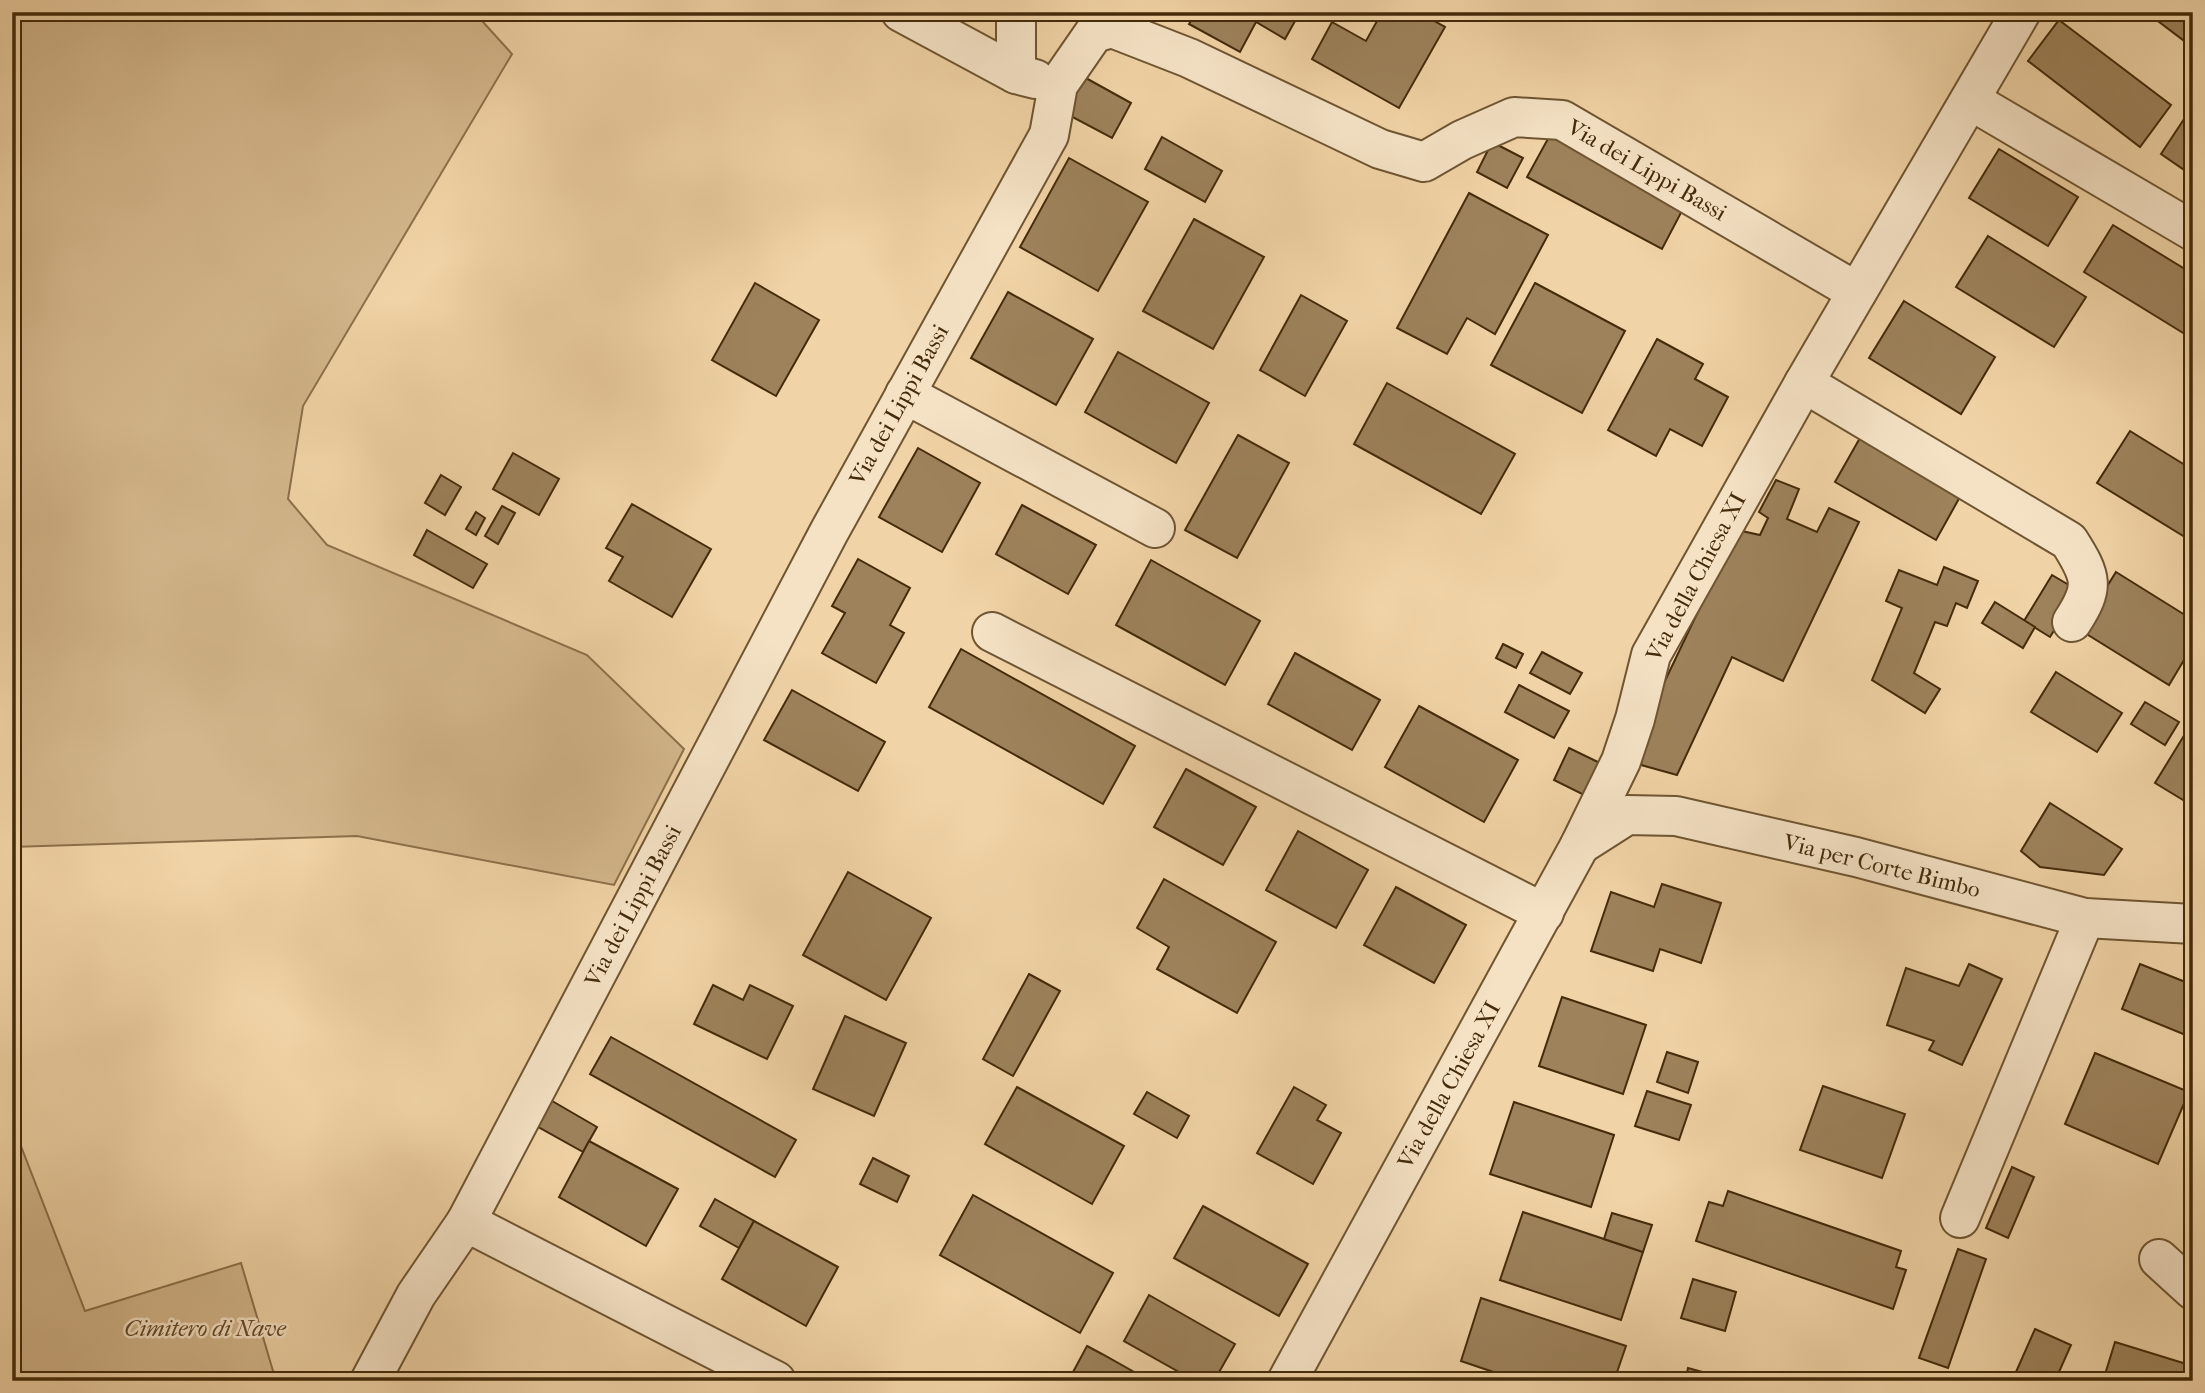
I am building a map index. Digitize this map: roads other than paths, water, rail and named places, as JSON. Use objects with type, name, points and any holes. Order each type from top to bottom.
[{"type":"street","points":[[901,12],[1016,74],[1058,85]]},
{"type":"street","points":[[1016,12],[1016,74]]},
{"type":"street","name":"Via della Chiesa XI","points":[[1287,1381],[1580,845],[1622,761],[1651,655],[1804,383],[2021,12]]},
{"type":"street","name":"Via dei Lippi Bassi","points":[[370,1381],[416,1295],[466,1222],[807,573],[1049,135],[1058,85],[1094,33],[1117,20],[1189,58],[1380,149],[1424,162],[1462,140],[1514,117],[1562,120],[1857,292]]},
{"type":"street","points":[[1970,100],[2193,231]]},
{"type":"street","points":[[1804,383],[2069,541],[2085,570],[2089,588],[2087,600],[2072,622]]},
{"type":"street","points":[[905,394],[1155,528]]},
{"type":"street","points":[[992,632],[1544,913]]},
{"type":"street","name":"Via per Corte Bimbo","points":[[1580,845],[1627,816],[1676,816],[1856,857],[2085,918],[2193,924]]},
{"type":"street","points":[[1960,1218],[2085,918]]},
{"type":"street","points":[[466,1222],[776,1381]]},
{"type":"street","points":[[2159,1259],[2193,1290]]},
{"type":"park label","name":"Cimitero di Nave","points":[[205,1328]]}]
